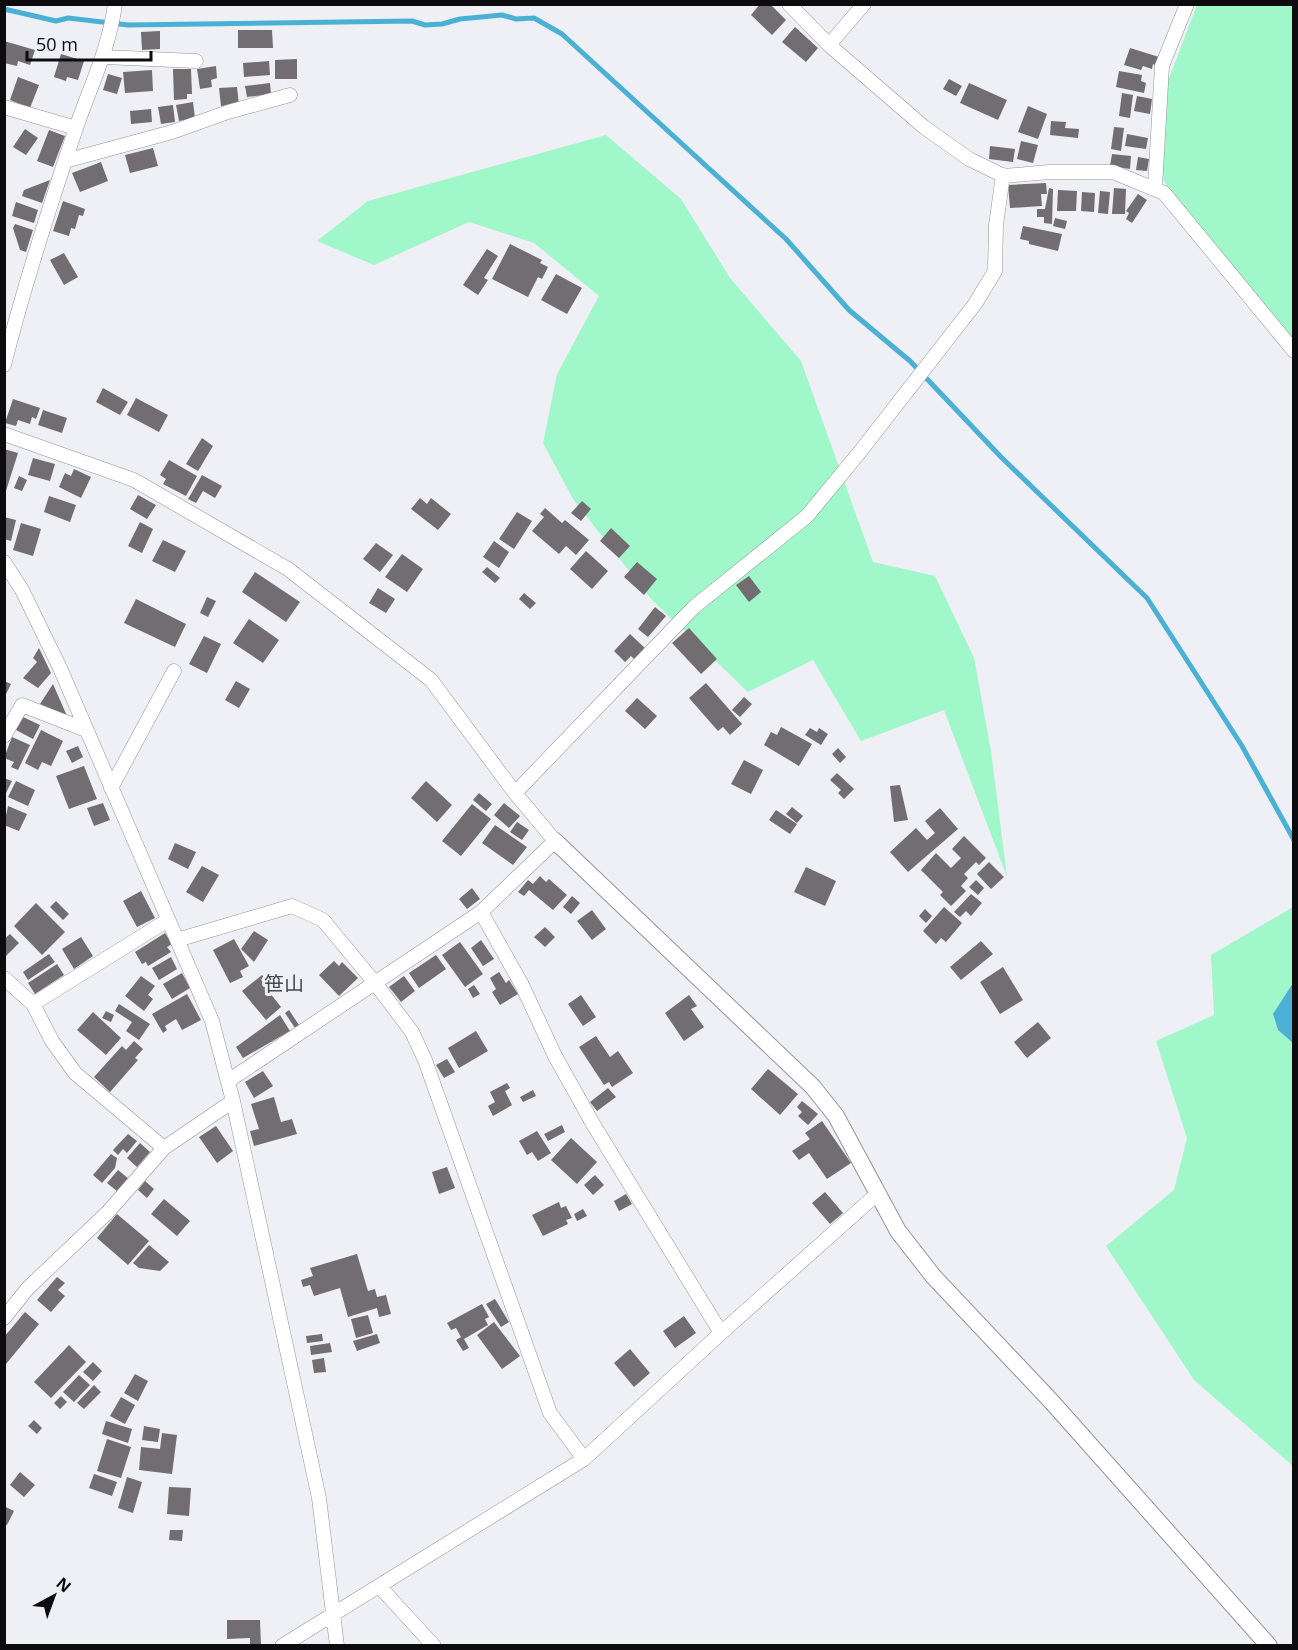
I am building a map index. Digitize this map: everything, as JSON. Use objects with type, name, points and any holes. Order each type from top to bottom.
[{"type":"street","points":[[4,365],[20,303],[65,161],[104,57],[115,4]]},
{"type":"street","points":[[789,4],[829,45],[924,127],[969,159],[1003,175],[1113,172],[1164,192],[1293,351]]},
{"type":"street","points":[[829,45],[864,4]]},
{"type":"street","points":[[1155,187],[1162,66],[1187,4]]},
{"type":"street","points":[[104,57],[196,61]]},
{"type":"street","points":[[65,161],[172,132],[228,112],[290,95]]},
{"type":"street","points":[[4,107],[76,128]]},
{"type":"street","points":[[515,793],[694,607],[807,516],[859,453],[975,303],[995,270],[996,225],[1003,175]]},
{"type":"street","points":[[4,434],[134,480],[288,569],[431,680],[515,793],[555,841],[813,1087],[836,1116],[898,1231],[933,1276],[1051,1401],[1269,1646]]},
{"type":"street","points":[[4,562],[22,590],[50,649],[212,1021],[233,1101],[319,1498],[338,1646]]},
{"type":"street","points":[[111,788],[174,671]]},
{"type":"street","points":[[4,736],[22,705],[86,730]]},
{"type":"street","points":[[228,1081],[481,912],[555,841]]},
{"type":"street","points":[[177,940],[292,906],[323,920],[375,982],[412,1032],[425,1060],[550,1413],[584,1459]]},
{"type":"street","points":[[481,912],[522,985],[555,1056],[593,1124],[721,1332]]},
{"type":"street","points":[[33,1004],[168,920]]},
{"type":"street","points":[[4,978],[33,1004],[52,1041],[75,1073],[164,1148]]},
{"type":"street","points":[[4,1318],[28,1288],[108,1212],[164,1148],[233,1101]]},
{"type":"street","points":[[282,1646],[584,1459],[721,1332],[878,1194]]},
{"type":"street","points":[[379,1586],[434,1646]]},
{"type":"green space","points":[[1197,5],[1293,5],[1293,344],[1190,217],[1165,183],[1159,170],[1168,81]]},
{"type":"green space","points":[[606,135],[681,199],[730,278],[801,361],[873,562],[935,576],[974,658],[991,751],[1007,877],[944,710],[861,741],[813,660],[748,692],[652,600],[573,499],[543,443],[557,374],[599,296],[534,243],[469,222],[374,265],[317,241],[368,201]]},
{"type":"green space","points":[[1293,907],[1293,983],[1273,1015],[1278,1030],[1294,1043],[1293,1466],[1194,1380],[1106,1246],[1174,1190],[1187,1138],[1156,1041],[1214,1015],[1211,955]]},
{"type":"water","points":[[1293,983],[1293,1043],[1278,1030],[1273,1014]]},
{"type":"building","points":[[760,4],[770,4],[786,20],[772,35],[751,15]]},
{"type":"building","points":[[795,27],[818,48],[806,62],[782,42]]},
{"type":"building","points":[[238,30],[272,30],[273,48],[238,48]]},
{"type":"building","points":[[160,31],[160,49],[142,50],[141,32]]},
{"type":"building","points":[[4,41],[35,50],[30,65],[18,61],[17,66],[4,63]]},
{"type":"building","points":[[1130,48],[1159,57],[1156,66],[1153,64],[1152,69],[1143,66],[1141,70],[1124,65]]},
{"type":"building","points":[[61,54],[84,61],[78,80],[67,77],[66,81],[54,77]]},
{"type":"building","points":[[297,59],[297,79],[275,79],[275,60]]},
{"type":"building","points":[[269,61],[270,75],[244,77],[243,63]]},
{"type":"building","points":[[216,66],[217,78],[211,80],[212,87],[200,89],[197,69]]},
{"type":"building","points":[[173,69],[191,69],[192,94],[187,94],[187,99],[174,100]]},
{"type":"building","points":[[152,70],[153,91],[125,93],[123,72]]},
{"type":"building","points":[[1119,71],[1142,75],[1141,81],[1146,83],[1144,93],[1116,87]]},
{"type":"building","points":[[108,74],[122,78],[117,94],[103,90]]},
{"type":"building","points":[[18,77],[39,85],[30,108],[10,100]]},
{"type":"building","points":[[949,79],[962,86],[956,96],[943,89]]},
{"type":"building","points":[[270,83],[271,94],[247,97],[245,86]]},
{"type":"building","points":[[969,83],[1007,100],[998,120],[960,103]]},
{"type":"building","points":[[237,87],[239,105],[221,106],[219,88]]},
{"type":"building","points":[[1122,93],[1133,95],[1130,118],[1119,116]]},
{"type":"building","points":[[1137,96],[1152,99],[1150,114],[1134,111]]},
{"type":"building","points":[[193,102],[195,118],[179,121],[176,105]]},
{"type":"building","points":[[173,105],[175,122],[161,124],[158,107]]},
{"type":"building","points":[[1028,106],[1047,114],[1038,139],[1018,132]]},
{"type":"building","points":[[151,109],[152,122],[131,124],[130,111]]},
{"type":"building","points":[[1051,121],[1066,122],[1065,128],[1079,129],[1078,138],[1050,135]]},
{"type":"building","points":[[1114,127],[1124,128],[1121,151],[1111,149]]},
{"type":"building","points":[[25,129],[38,138],[26,155],[13,147]]},
{"type":"building","points":[[49,130],[65,136],[53,167],[37,161]]},
{"type":"building","points":[[1127,134],[1148,138],[1146,149],[1125,146]]},
{"type":"building","points":[[1021,141],[1038,145],[1033,163],[1017,159]]},
{"type":"building","points":[[990,146],[1015,149],[1013,162],[989,159]]},
{"type":"building","points":[[153,148],[158,166],[130,173],[125,155]]},
{"type":"building","points":[[1112,154],[1131,156],[1130,169],[1110,166]]},
{"type":"building","points":[[1138,157],[1149,159],[1147,171],[1136,170]]},
{"type":"building","points":[[101,162],[108,181],[80,192],[72,173]]},
{"type":"building","points":[[50,180],[42,203],[22,196],[24,190]]},
{"type":"building","points":[[1046,183],[1047,194],[1041,194],[1042,206],[1010,208],[1008,185]]},
{"type":"building","points":[[1049,188],[1053,189],[1052,224],[1044,223],[1044,217],[1037,217],[1037,209],[1045,209]]},
{"type":"building","points":[[1114,188],[1126,189],[1125,214],[1112,214]]},
{"type":"building","points":[[1058,190],[1077,191],[1076,211],[1057,211]]},
{"type":"building","points":[[1100,191],[1110,192],[1108,214],[1098,213]]},
{"type":"building","points":[[1082,192],[1095,193],[1094,212],[1081,211]]},
{"type":"building","points":[[1138,194],[1147,200],[1132,223],[1126,219],[1129,213],[1126,211]]},
{"type":"building","points":[[63,201],[85,209],[83,216],[79,215],[75,229],[71,228],[69,236],[53,231]]},
{"type":"building","points":[[16,202],[38,210],[34,223],[12,216]]},
{"type":"building","points":[[1055,218],[1067,221],[1065,229],[1053,226]]},
{"type":"building","points":[[15,224],[33,230],[26,252],[20,250],[13,228]]},
{"type":"building","points":[[1023,226],[1062,234],[1058,251],[1029,244],[1029,241],[1020,239]]},
{"type":"building","points":[[510,244],[542,260],[540,263],[548,267],[542,279],[538,277],[528,297],[492,279]]},
{"type":"building","points":[[487,249],[498,256],[484,278],[488,280],[478,295],[463,285]]},
{"type":"building","points":[[64,253],[78,277],[64,285],[50,260]]},
{"type":"building","points":[[556,274],[582,288],[567,314],[541,300]]},
{"type":"building","points":[[103,388],[128,402],[120,415],[96,402]]},
{"type":"building","points":[[136,398],[168,415],[159,432],[127,415]]},
{"type":"building","points":[[13,399],[40,408],[36,419],[32,417],[30,424],[18,420],[16,426],[5,423]]},
{"type":"building","points":[[43,410],[67,418],[62,433],[38,425]]},
{"type":"building","points":[[202,438],[213,446],[198,471],[186,464]]},
{"type":"building","points":[[4,449],[18,453],[5,494],[4,494]]},
{"type":"building","points":[[33,458],[55,464],[50,481],[28,475]]},
{"type":"building","points":[[169,460],[197,476],[186,496],[163,484],[166,479],[160,475]]},
{"type":"building","points":[[74,469],[91,477],[81,498],[59,487],[65,473],[71,476]]},
{"type":"building","points":[[202,475],[222,486],[215,498],[203,491],[196,503],[188,499]]},
{"type":"building","points":[[19,476],[27,480],[22,491],[14,488]]},
{"type":"building","points":[[138,495],[156,505],[147,519],[130,509]]},
{"type":"building","points":[[49,496],[76,505],[70,522],[44,512]]},
{"type":"building","points":[[420,498],[427,504],[431,498],[451,514],[438,530],[411,509]]},
{"type":"building","points":[[582,501],[591,509],[581,521],[571,513]]},
{"type":"building","points":[[545,508],[562,523],[565,520],[589,540],[576,555],[566,546],[559,554],[532,531],[544,517],[540,514]]},
{"type":"building","points":[[517,512],[532,521],[514,549],[499,539]]},
{"type":"building","points":[[4,517],[16,520],[11,541],[4,539]]},
{"type":"building","points":[[140,522],[153,529],[142,553],[128,546]]},
{"type":"building","points":[[21,523],[41,529],[33,556],[13,550]]},
{"type":"building","points":[[611,528],[630,546],[619,558],[600,541]]},
{"type":"building","points":[[163,540],[186,551],[175,572],[152,561]]},
{"type":"building","points":[[494,541],[509,552],[499,568],[483,557]]},
{"type":"building","points":[[376,543],[393,555],[380,572],[363,559]]},
{"type":"building","points":[[586,551],[608,571],[592,589],[570,569]]},
{"type":"building","points":[[402,554],[423,569],[407,592],[385,577]]},
{"type":"building","points":[[637,562],[657,579],[644,595],[624,577]]},
{"type":"building","points":[[487,567],[500,578],[495,583],[482,572]]},
{"type":"building","points":[[255,572],[300,602],[286,622],[242,592]]},
{"type":"building","points":[[749,576],[761,592],[749,602],[736,585]]},
{"type":"building","points":[[378,588],[395,599],[386,613],[369,603]]},
{"type":"building","points":[[524,593],[536,603],[530,609],[519,599]]},
{"type":"building","points":[[207,597],[216,601],[208,617],[200,613]]},
{"type":"building","points":[[136,599],[186,624],[175,647],[124,623]]},
{"type":"building","points":[[655,607],[666,616],[648,637],[638,629]]},
{"type":"building","points":[[249,619],[279,640],[263,663],[233,643]]},
{"type":"building","points":[[689,628],[717,659],[701,674],[672,643]]},
{"type":"building","points":[[630,634],[648,651],[637,662],[631,656],[625,662],[614,651]]},
{"type":"building","points":[[204,636],[221,644],[207,673],[189,664]]},
{"type":"building","points":[[39,648],[51,673],[38,688],[23,678],[37,662],[33,658]]},
{"type":"building","points":[[4,681],[11,684],[4,698]]},
{"type":"building","points":[[236,681],[250,689],[239,708],[225,700]]},
{"type":"building","points":[[706,683],[742,724],[730,735],[723,727],[718,731],[689,698]]},
{"type":"building","points":[[53,684],[67,716],[40,704]]},
{"type":"building","points":[[744,697],[752,704],[740,717],[732,710]]},
{"type":"building","points":[[637,698],[657,716],[645,729],[625,711]]},
{"type":"building","points":[[23,717],[40,725],[33,739],[16,730]]},
{"type":"building","points":[[781,727],[812,744],[799,766],[764,745],[771,732],[777,735]]},
{"type":"building","points":[[810,728],[817,732],[819,728],[828,734],[821,745],[805,735]]},
{"type":"building","points":[[41,730],[63,741],[51,766],[42,762],[38,770],[25,763]]},
{"type":"building","points":[[12,737],[30,745],[18,770],[11,767],[14,762],[4,758]]},
{"type":"building","points":[[78,746],[83,757],[72,763],[66,751]]},
{"type":"building","points":[[838,748],[846,757],[840,763],[832,754]]},
{"type":"building","points":[[744,760],[763,770],[751,794],[731,784]]},
{"type":"building","points":[[84,766],[97,799],[69,809],[56,776]]},
{"type":"building","points":[[837,773],[854,789],[844,799],[838,793],[841,790],[830,780]]},
{"type":"building","points":[[4,778],[12,781],[4,797]]},
{"type":"building","points":[[16,781],[35,790],[28,806],[8,797]]},
{"type":"building","points":[[426,781],[452,805],[437,822],[411,798]]},
{"type":"building","points":[[900,785],[908,820],[894,822],[890,786]]},
{"type":"building","points":[[479,793],[492,804],[486,811],[473,800]]},
{"type":"building","points":[[103,803],[110,820],[94,826],[87,808]]},
{"type":"building","points":[[504,803],[520,816],[509,828],[494,815]]},
{"type":"building","points":[[472,804],[491,819],[461,856],[442,841]]},
{"type":"building","points":[[8,806],[27,814],[19,831],[4,825]]},
{"type":"building","points":[[792,807],[803,816],[797,823],[786,814]]},
{"type":"building","points":[[940,808],[958,829],[908,872],[890,852],[916,828],[927,840],[935,833],[925,821]]},
{"type":"building","points":[[776,810],[797,824],[790,834],[769,820]]},
{"type":"building","points":[[517,822],[529,830],[522,840],[510,832]]},
{"type":"building","points":[[495,825],[527,847],[513,865],[482,843]]},
{"type":"building","points":[[964,836],[986,858],[979,865],[976,862],[964,874],[968,878],[961,886],[966,891],[951,906],[940,895],[943,892],[921,870],[936,853],[951,868],[961,858],[952,849]]},
{"type":"building","points":[[175,843],[196,852],[188,869],[168,859]]},
{"type":"building","points":[[989,862],[1004,877],[991,889],[977,874]]},
{"type":"building","points":[[202,866],[219,875],[203,902],[186,892]]},
{"type":"building","points":[[806,867],[836,881],[825,906],[794,892]]},
{"type":"building","points":[[540,876],[546,882],[549,879],[567,895],[553,910],[529,890],[524,896],[518,892],[528,880],[533,884]]},
{"type":"building","points":[[976,880],[984,888],[978,895],[969,887]]},
{"type":"building","points":[[472,888],[480,899],[467,909],[459,899]]},
{"type":"building","points":[[141,891],[155,918],[137,927],[123,901]]},
{"type":"building","points":[[971,894],[982,903],[971,916],[966,911],[960,917],[954,912]]},
{"type":"building","points":[[572,896],[580,903],[571,914],[563,907]]},
{"type":"building","points":[[56,901],[69,914],[63,920],[50,907]]},
{"type":"building","points":[[36,903],[65,932],[42,955],[14,926]]},
{"type":"building","points":[[944,907],[962,923],[946,942],[941,938],[936,944],[923,931]]},
{"type":"building","points":[[925,909],[932,916],[926,923],[919,916]]},
{"type":"building","points":[[592,910],[606,929],[592,940],[577,921]]},
{"type":"building","points":[[545,927],[555,937],[545,947],[534,937]]},
{"type":"building","points":[[254,931],[268,940],[254,962],[241,949]]},
{"type":"building","points":[[165,933],[172,944],[167,947],[171,952],[148,966],[146,962],[142,964],[135,952]]},
{"type":"building","points":[[10,934],[19,943],[4,958],[4,939]]},
{"type":"building","points":[[81,937],[93,956],[74,969],[62,949]]},
{"type":"building","points":[[234,939],[249,966],[240,971],[243,977],[230,983],[213,950]]},
{"type":"building","points":[[481,940],[494,959],[483,966],[471,948]]},
{"type":"building","points":[[981,941],[993,954],[961,980],[950,967]]},
{"type":"building","points":[[460,942],[483,974],[465,987],[442,955]]},
{"type":"building","points":[[49,954],[55,962],[28,980],[23,972]]},
{"type":"building","points":[[436,955],[446,969],[419,988],[409,973]]},
{"type":"building","points":[[171,957],[177,969],[159,980],[152,968]]},
{"type":"building","points":[[334,961],[339,966],[342,962],[358,978],[339,996],[319,975]]},
{"type":"building","points":[[57,964],[64,975],[35,994],[28,983]]},
{"type":"building","points":[[1003,967],[1023,1000],[1000,1014],[980,982]]},
{"type":"building","points":[[499,972],[506,983],[509,980],[518,994],[500,1005],[492,992],[496,989],[490,978]]},
{"type":"building","points":[[182,973],[190,988],[172,999],[163,984]]},
{"type":"building","points":[[262,975],[270,984],[266,988],[281,1007],[266,1020],[242,991]]},
{"type":"building","points":[[141,976],[155,986],[148,995],[153,999],[144,1011],[125,996]]},
{"type":"building","points":[[404,976],[415,991],[401,1002],[389,987]]},
{"type":"building","points":[[474,985],[480,994],[473,998],[468,989]]},
{"type":"building","points":[[187,994],[201,1020],[182,1030],[176,1019],[165,1026],[167,1030],[163,1033],[152,1014]]},
{"type":"building","points":[[581,995],[596,1017],[583,1026],[568,1004]]},
{"type":"building","points":[[689,995],[697,1006],[691,1009],[704,1027],[684,1041],[665,1013]]},
{"type":"building","points":[[119,1004],[150,1024],[139,1040],[126,1031],[132,1022],[115,1011]]},
{"type":"building","points":[[289,1010],[299,1025],[295,1028],[285,1013]]},
{"type":"building","points":[[106,1011],[114,1015],[111,1022],[102,1018]]},
{"type":"building","points":[[93,1012],[121,1038],[106,1055],[77,1030]]},
{"type":"building","points":[[280,1015],[290,1031],[243,1058],[236,1047]]},
{"type":"building","points":[[1038,1022],[1051,1038],[1027,1058],[1014,1042]]},
{"type":"building","points":[[476,1031],[488,1051],[459,1068],[448,1048]]},
{"type":"building","points":[[596,1036],[610,1057],[618,1051],[633,1073],[612,1087],[609,1082],[604,1085],[579,1047]]},
{"type":"building","points":[[134,1041],[143,1049],[135,1058],[138,1060],[110,1092],[94,1077],[122,1046],[126,1050]]},
{"type":"building","points":[[447,1059],[455,1072],[444,1078],[436,1065]]},
{"type":"building","points":[[768,1069],[798,1094],[780,1115],[751,1089]]},
{"type":"building","points":[[263,1071],[273,1086],[254,1098],[245,1082]]},
{"type":"building","points":[[507,1083],[510,1088],[505,1091],[512,1105],[493,1116],[488,1106],[495,1102],[490,1092]]},
{"type":"building","points":[[608,1088],[616,1097],[597,1111],[590,1102]]},
{"type":"building","points":[[533,1090],[536,1096],[523,1102],[520,1097]]},
{"type":"building","points":[[274,1097],[281,1122],[292,1119],[297,1134],[254,1146],[250,1131],[259,1129],[251,1104]]},
{"type":"building","points":[[802,1101],[818,1114],[808,1125],[798,1116],[802,1112],[797,1107]]},
{"type":"building","points":[[822,1121],[851,1163],[827,1179],[809,1153],[799,1160],[792,1151],[810,1139],[805,1133]]},
{"type":"building","points":[[562,1125],[565,1132],[548,1141],[544,1134]]},
{"type":"building","points":[[216,1126],[233,1151],[217,1163],[199,1137]]},
{"type":"building","points":[[537,1131],[551,1153],[538,1161],[532,1152],[527,1155],[519,1141]]},
{"type":"building","points":[[128,1134],[137,1141],[127,1153],[123,1149],[118,1155],[113,1150]]},
{"type":"building","points":[[571,1138],[597,1162],[577,1184],[551,1160]]},
{"type":"building","points":[[140,1143],[150,1152],[137,1167],[127,1158]]},
{"type":"building","points":[[111,1154],[117,1158],[115,1168],[102,1183],[93,1175]]},
{"type":"building","points":[[447,1167],[455,1188],[439,1194],[432,1172]]},
{"type":"building","points":[[118,1170],[129,1179],[118,1192],[107,1183]]},
{"type":"building","points":[[595,1175],[604,1185],[593,1195],[584,1185]]},
{"type":"building","points":[[145,1181],[154,1189],[147,1198],[138,1190]]},
{"type":"building","points":[[825,1192],[843,1213],[830,1224],[812,1203]]},
{"type":"building","points":[[626,1194],[632,1204],[619,1211],[614,1201]]},
{"type":"building","points":[[164,1199],[190,1221],[177,1236],[151,1214]]},
{"type":"building","points":[[559,1202],[561,1208],[566,1206],[572,1218],[566,1220],[568,1224],[543,1236],[532,1215]]},
{"type":"building","points":[[583,1209],[587,1216],[577,1221],[574,1214]]},
{"type":"building","points":[[117,1214],[149,1241],[128,1265],[97,1238]]},
{"type":"building","points":[[149,1245],[169,1262],[160,1271],[139,1268],[133,1263]]},
{"type":"building","points":[[357,1254],[368,1291],[375,1289],[377,1297],[386,1295],[391,1314],[379,1317],[377,1308],[348,1317],[340,1288],[314,1296],[310,1285],[303,1287],[301,1280],[313,1276],[310,1268]]},
{"type":"building","points":[[57,1277],[65,1283],[58,1290],[65,1296],[51,1312],[37,1300]]},
{"type":"building","points":[[495,1299],[509,1322],[501,1327],[486,1304]]},
{"type":"building","points":[[482,1304],[489,1317],[485,1319],[488,1325],[464,1339],[469,1348],[463,1351],[456,1340],[461,1337],[456,1328],[451,1330],[447,1323]]},
{"type":"building","points":[[25,1312],[39,1324],[6,1364],[4,1337]]},
{"type":"building","points":[[368,1315],[373,1333],[356,1338],[351,1319]]},
{"type":"building","points":[[684,1316],[696,1333],[675,1348],[663,1331]]},
{"type":"building","points":[[494,1322],[520,1356],[502,1369],[477,1335]]},
{"type":"building","points":[[322,1334],[323,1341],[307,1343],[306,1336]]},
{"type":"building","points":[[377,1334],[380,1343],[357,1351],[353,1341]]},
{"type":"building","points":[[330,1343],[332,1352],[311,1355],[310,1346]]},
{"type":"building","points":[[69,1345],[86,1362],[51,1398],[34,1382]]},
{"type":"building","points":[[630,1349],[650,1373],[634,1387],[614,1363]]},
{"type":"building","points":[[324,1358],[326,1372],[314,1373],[312,1360]]},
{"type":"building","points":[[93,1362],[102,1371],[93,1381],[83,1372]]},
{"type":"building","points":[[135,1374],[148,1381],[138,1401],[124,1393]]},
{"type":"building","points":[[79,1375],[90,1385],[74,1402],[63,1392]]},
{"type":"building","points":[[94,1385],[101,1392],[84,1409],[77,1403]]},
{"type":"building","points":[[61,1396],[67,1402],[60,1409],[54,1403]]},
{"type":"building","points":[[121,1397],[135,1405],[125,1424],[110,1416]]},
{"type":"building","points":[[34,1420],[42,1428],[37,1434],[28,1426]]},
{"type":"building","points":[[106,1421],[132,1429],[128,1443],[102,1434]]},
{"type":"building","points":[[144,1426],[160,1429],[158,1442],[142,1440]]},
{"type":"building","points":[[162,1433],[177,1435],[172,1474],[139,1470],[141,1447],[160,1449]]},
{"type":"building","points":[[107,1439],[131,1447],[121,1478],[97,1471]]},
{"type":"building","points":[[20,1472],[35,1485],[24,1497],[10,1485]]},
{"type":"building","points":[[94,1474],[117,1482],[112,1496],[89,1488]]},
{"type":"building","points":[[127,1477],[142,1482],[133,1513],[118,1508]]},
{"type":"building","points":[[169,1487],[191,1488],[189,1516],[167,1514]]},
{"type":"building","points":[[4,1506],[14,1511],[7,1525],[4,1524]]},
{"type":"building","points":[[170,1530],[183,1530],[182,1541],[169,1540]]},
{"type":"building","points":[[227,1620],[260,1620],[261,1646],[250,1646],[250,1638],[227,1639]]},
{"type":"waterway","points":[[4,9],[56,21],[68,18],[128,25],[412,21],[425,25],[502,15],[516,19],[534,18],[562,34],[786,239],[849,310],[910,361],[1001,457],[1147,598],[1242,746],[1294,840]]},
{"type":"district","name":"笹山","points":[[284,984]]}]
